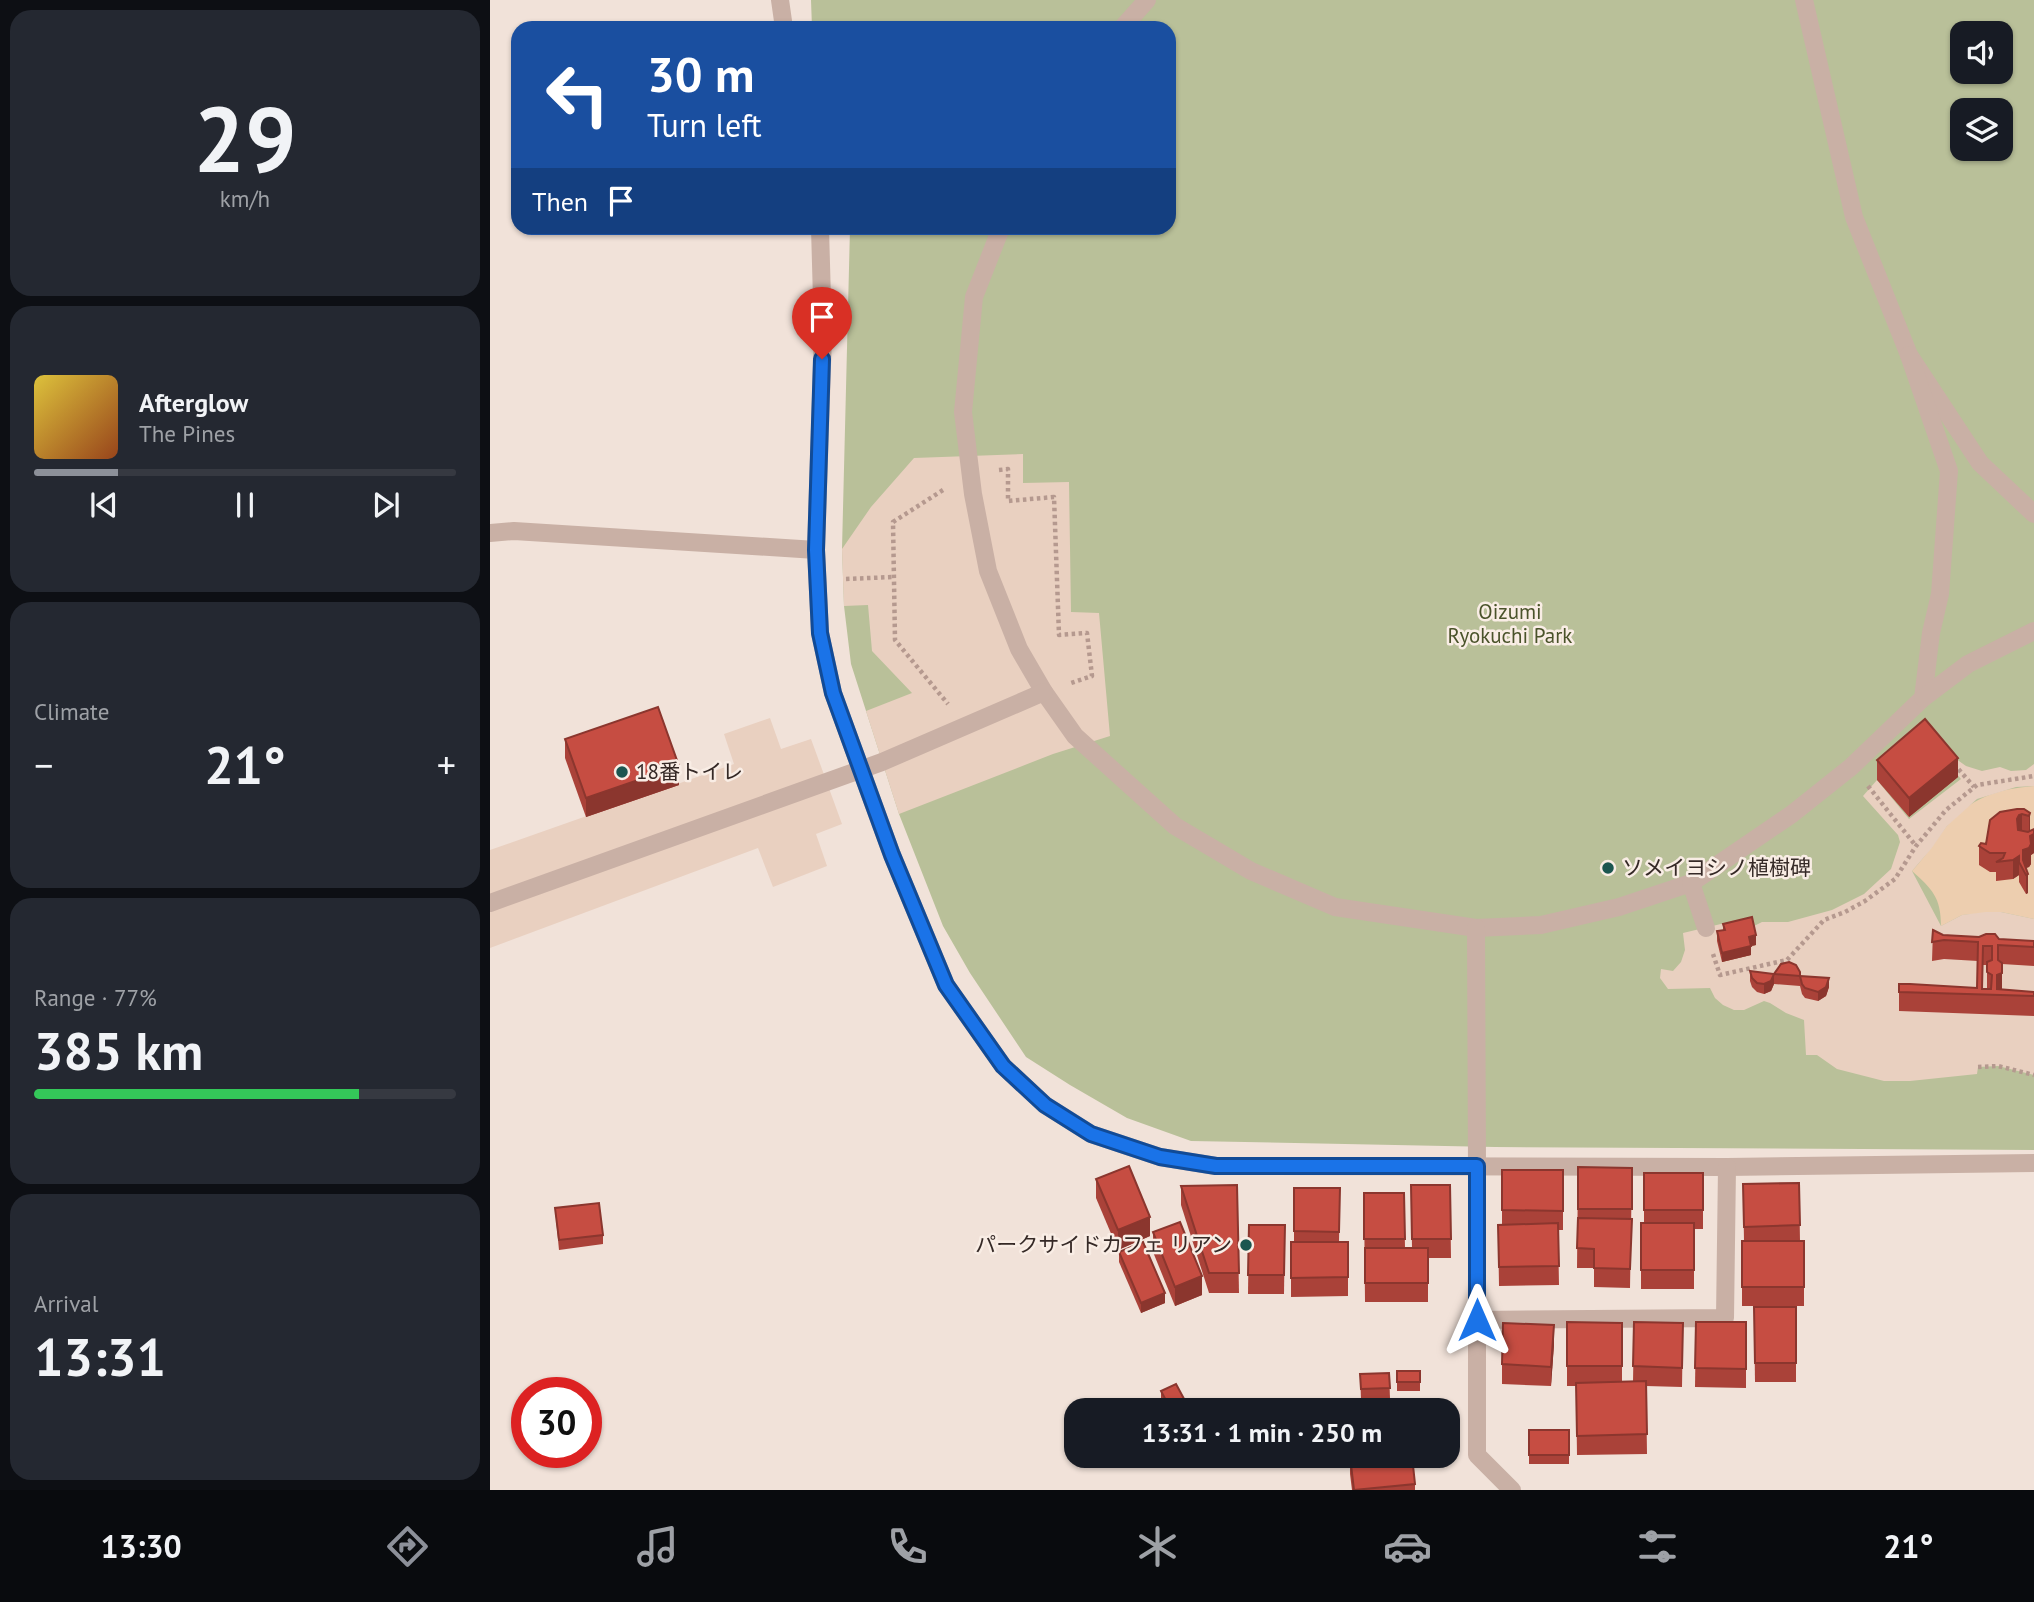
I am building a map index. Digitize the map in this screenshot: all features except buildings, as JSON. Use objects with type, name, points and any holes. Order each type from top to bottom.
[{"type":"street","points":[[780,0],[783,21]]},
{"type":"street","points":[[1128,21],[1147,0]]},
{"type":"street","points":[[1804,0],[1854,217],[1909,355],[1949,471],[1940,594],[1931,633],[1923,698]]},
{"type":"street","points":[[820,235],[823,335],[816,550],[820,633],[833,693],[892,855],[946,985],[1003,1066],[1045,1105],[1091,1134],[1160,1157],[1216,1166],[1727,1167],[2034,1163]]},
{"type":"street","points":[[998,235],[974,297],[963,411],[973,494],[988,570],[1019,649],[1044,692],[1075,736],[1175,826],[1251,871],[1335,906],[1476,928],[1541,925],[1619,907],[1691,883],[1792,814],[1851,767],[1923,698],[1968,664],[2034,631]]},
{"type":"street","points":[[1909,355],[1980,463],[2034,514]]},
{"type":"street","points":[[490,533],[514,531],[816,550]]},
{"type":"street","points":[[490,903],[861,769],[1044,692]]},
{"type":"street","points":[[1691,883],[1706,928]]},
{"type":"street","points":[[1476,928],[1477,1455],[1512,1490]]},
{"type":"street","points":[[1477,1320],[1725,1318],[1727,1167]]},
{"type":"path","points":[[817,580],[893,577]]},
{"type":"path","points":[[1951,760],[1974,787]]},
{"type":"path","points":[[1851,767],[1916,846]]},
{"type":"path","points":[[1706,928],[1720,975],[1787,960],[1824,920],[1866,901],[1895,879],[1916,846],[1945,810],[1974,787],[2034,776]]},
{"type":"path","points":[[1978,1067],[1998,1066],[2034,1075]]},
{"type":"green space","name":"Oizumi Ryokuchi Park","points":[[811,0],[2034,0],[2034,1150],[1495,1147],[1191,1141],[1127,1118],[1026,1057],[970,973],[943,926],[899,814],[851,664],[844,606],[842,549],[850,235],[1176,235],[1176,21],[812,21]]},
{"type":"sand","points":[[2034,786],[2034,919],[2001,912],[1962,915],[1941,926],[1934,894],[1912,871],[1955,817],[1975,802],[1996,793]]},
{"type":"shaded area","points":[[1023,454],[1023,483],[1069,482],[1071,612],[1099,613],[1110,736],[1053,754],[899,814],[866,711],[912,693],[872,651],[868,605],[844,606],[842,549],[871,507],[914,458]]},
{"type":"shaded area","points":[[770,718],[781,749],[811,739],[842,824],[816,834],[827,866],[773,887],[758,848],[490,948],[490,850],[734,764],[724,734]]},
{"type":"shaded area","points":[[1925,737],[1966,766],[1982,771],[2000,767],[2011,771],[2026,770],[2034,764],[2034,786],[2016,787],[1977,799],[1947,826],[1912,871],[1941,926],[1962,915],[1986,912],[2001,912],[2034,919],[2034,1075],[1998,1066],[1978,1067],[1977,1074],[1884,1081],[1837,1069],[1817,1055],[1806,1055],[1804,1020],[1770,1003],[1764,1001],[1744,1010],[1734,1010],[1715,998],[1710,988],[1668,989],[1660,978],[1661,969],[1673,971],[1681,962],[1685,950],[1683,933],[1725,923],[1722,962],[1751,955],[1749,947],[1756,945],[1752,927],[1762,922],[1788,922],[1832,910],[1864,894],[1891,869],[1900,842],[1898,835],[1863,796],[1877,780],[1909,819],[1961,779]]},
{"type":"place","name":"18番トイレ","points":[[622,772]]},
{"type":"place","name":"ソメイヨシノ植樹碑","points":[[1608,868]]},
{"type":"place","name":"パークサイドカフェ リアン","points":[[1246,1245]]},
{"type":"route","points":[[822,359],[816,550],[820,633],[833,693],[892,855],[946,985],[1003,1066],[1045,1105],[1091,1134],[1160,1157],[1216,1166],[1477,1166],[1477,1320]]}]
